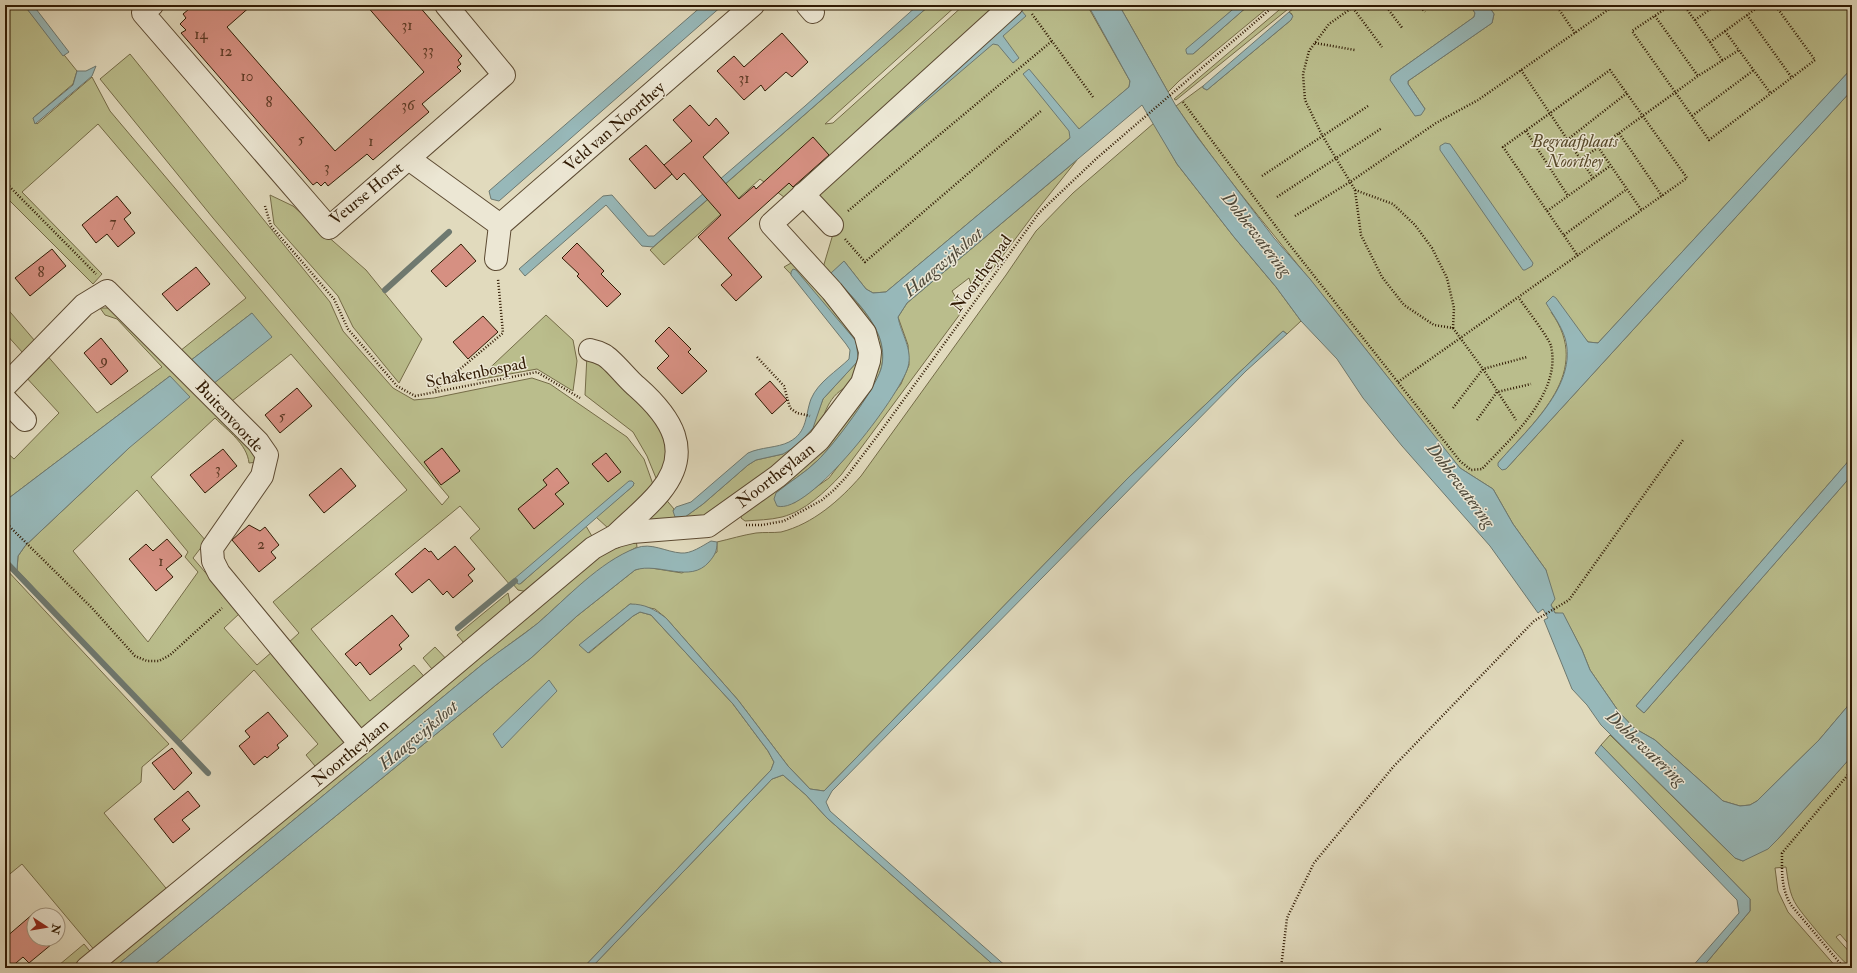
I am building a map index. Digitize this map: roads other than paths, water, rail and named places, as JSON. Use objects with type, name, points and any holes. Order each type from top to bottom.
[{"type":"street","name":"Veurse Horst","points":[[152,5],[142,13],[329,228],[504,75],[446,5]]},
{"type":"street","name":"Veld van Noorthey","points":[[500,225],[753,5]]},
{"type":"street","points":[[832,225],[803,194],[1021,8]]},
{"type":"street","points":[[409,159],[500,225],[496,258]]},
{"type":"street","name":"Noortheylaan","points":[[87,968],[360,744],[593,548],[613,537],[632,532],[708,526],[778,476],[819,440],[862,383],[868,366],[870,352],[865,333],[832,291],[770,224],[803,194]]},
{"type":"street","name":"Buitenvoorde","points":[[5,386],[84,305],[107,291],[258,442],[267,455],[262,476],[212,548],[213,561],[220,573],[360,744]]},
{"type":"street","name":"Noortheylaan","points":[[590,350],[606,356],[658,407],[670,424],[676,440],[675,463],[668,480],[660,493],[613,537]]},
{"type":"street","points":[[5,399],[25,420]]},
{"type":"water","points":[[24,5],[33,5],[69,52],[63,56]]},
{"type":"water","points":[[703,5],[723,5],[499,201],[491,199],[489,191]]},
{"type":"water","points":[[918,5],[930,5],[653,247],[642,246],[606,205],[525,276],[519,269],[603,196],[612,195],[648,236],[654,236],[805,106]]},
{"type":"water","points":[[1088,5],[1119,5],[1176,106],[1198,138],[1274,238],[1310,279],[1460,468],[1493,489],[1513,524],[1546,570],[1555,599],[1551,605],[1555,613],[1563,613],[1582,650],[1590,670],[1619,712],[1634,728],[1655,740],[1723,801],[1740,806],[1750,805],[1757,801],[1819,740],[1852,701],[1852,756],[1768,849],[1743,861],[1735,858],[1601,725],[1587,705],[1572,689],[1544,620],[1548,618],[1543,609],[1538,613],[1490,546],[1402,446],[1363,398],[1337,359],[1301,321],[1276,287],[1234,237],[1177,164],[1142,105],[907,303],[898,317],[908,348],[908,367],[889,402],[852,451],[810,493],[791,504],[777,506],[774,499],[776,493],[812,465],[833,443],[862,404],[877,379],[882,365],[883,352],[875,327],[858,303],[831,273],[844,261],[866,289],[873,293],[886,292],[1070,138],[1069,131],[1023,74],[1029,69],[1079,129],[1129,87],[1130,81]]},
{"type":"water","points":[[1238,5],[1249,5],[1193,54],[1187,54],[1186,49]]},
{"type":"water","points":[[1470,5],[1488,5],[1494,14],[1492,23],[1408,81],[1408,84],[1425,109],[1421,115],[1415,116],[1390,80],[1391,76],[1474,17],[1475,13]]},
{"type":"water","points":[[1021,10],[1026,16],[1003,36],[1019,58],[1013,63],[998,45],[993,44],[856,161],[995,32]]},
{"type":"water","points":[[1289,12],[1293,16],[1291,20],[1207,90],[1203,88],[1203,86]]},
{"type":"water","points":[[96,66],[92,76],[35,124],[33,118],[73,85],[77,71],[86,71]]},
{"type":"water","points":[[1852,68],[1852,90],[1506,469],[1502,470],[1498,466],[1498,463],[1535,422],[1547,406],[1557,390],[1564,373],[1567,356],[1565,338],[1559,324],[1546,303],[1553,296],[1556,298],[1588,342],[1598,343]]},
{"type":"water","points":[[1445,143],[1450,144],[1533,263],[1532,266],[1523,270],[1440,150],[1440,146]]},
{"type":"water","points":[[793,269],[796,270],[856,341],[858,357],[857,362],[823,399],[813,428],[798,445],[783,454],[756,460],[685,517],[675,517],[673,511],[676,507],[691,502],[748,453],[784,444],[795,438],[803,428],[811,399],[818,387],[849,359],[850,350],[791,275]]},
{"type":"water","points":[[252,313],[272,337],[213,384],[190,361]]},
{"type":"water","points":[[1283,331],[1287,334],[1246,371],[832,791],[826,802],[830,811],[1008,968],[997,968],[827,818],[806,795],[783,775],[772,779],[591,968],[583,968],[771,770],[774,762],[768,751],[733,704],[651,615],[640,612],[633,616],[588,653],[579,645],[630,604],[645,606],[657,612],[666,618],[738,700],[788,766],[810,789],[824,791],[1128,478]]},
{"type":"water","points":[[170,376],[190,397],[129,448],[25,546],[18,556],[17,570],[6,562],[5,501]]},
{"type":"water","points":[[1852,457],[1852,475],[1644,713],[1636,706]]},
{"type":"water","points":[[629,481],[634,483],[633,486],[520,584],[518,584],[514,579]]},
{"type":"water","name":"Haagwijksloot","points":[[711,541],[717,542],[717,548],[709,562],[701,568],[684,572],[654,568],[635,570],[577,616],[531,658],[150,968],[114,968],[484,663],[538,623],[596,571],[622,554],[642,546],[685,553]]},
{"type":"water","points":[[549,680],[557,691],[502,748],[493,734]]},
{"type":"water","points":[[1601,745],[1750,899],[1750,911],[1702,968],[1691,968],[1739,913],[1737,900],[1595,753]]},
{"type":"waterway","points":[[385,290],[449,232]]},
{"type":"waterway","points":[[5,561],[208,773]]},
{"type":"waterway","points":[[458,628],[515,581]]},
{"type":"park label","name":"Begraafplaats Noorthey","points":[[1575,151]]},
{"type":"water label","name":"Dobbewatering","points":[[1257,234]]},
{"type":"water label","name":"Dobbewatering","points":[[1461,485]]},
{"type":"water label","name":"Dobbewatering","points":[[1646,748]]}]
